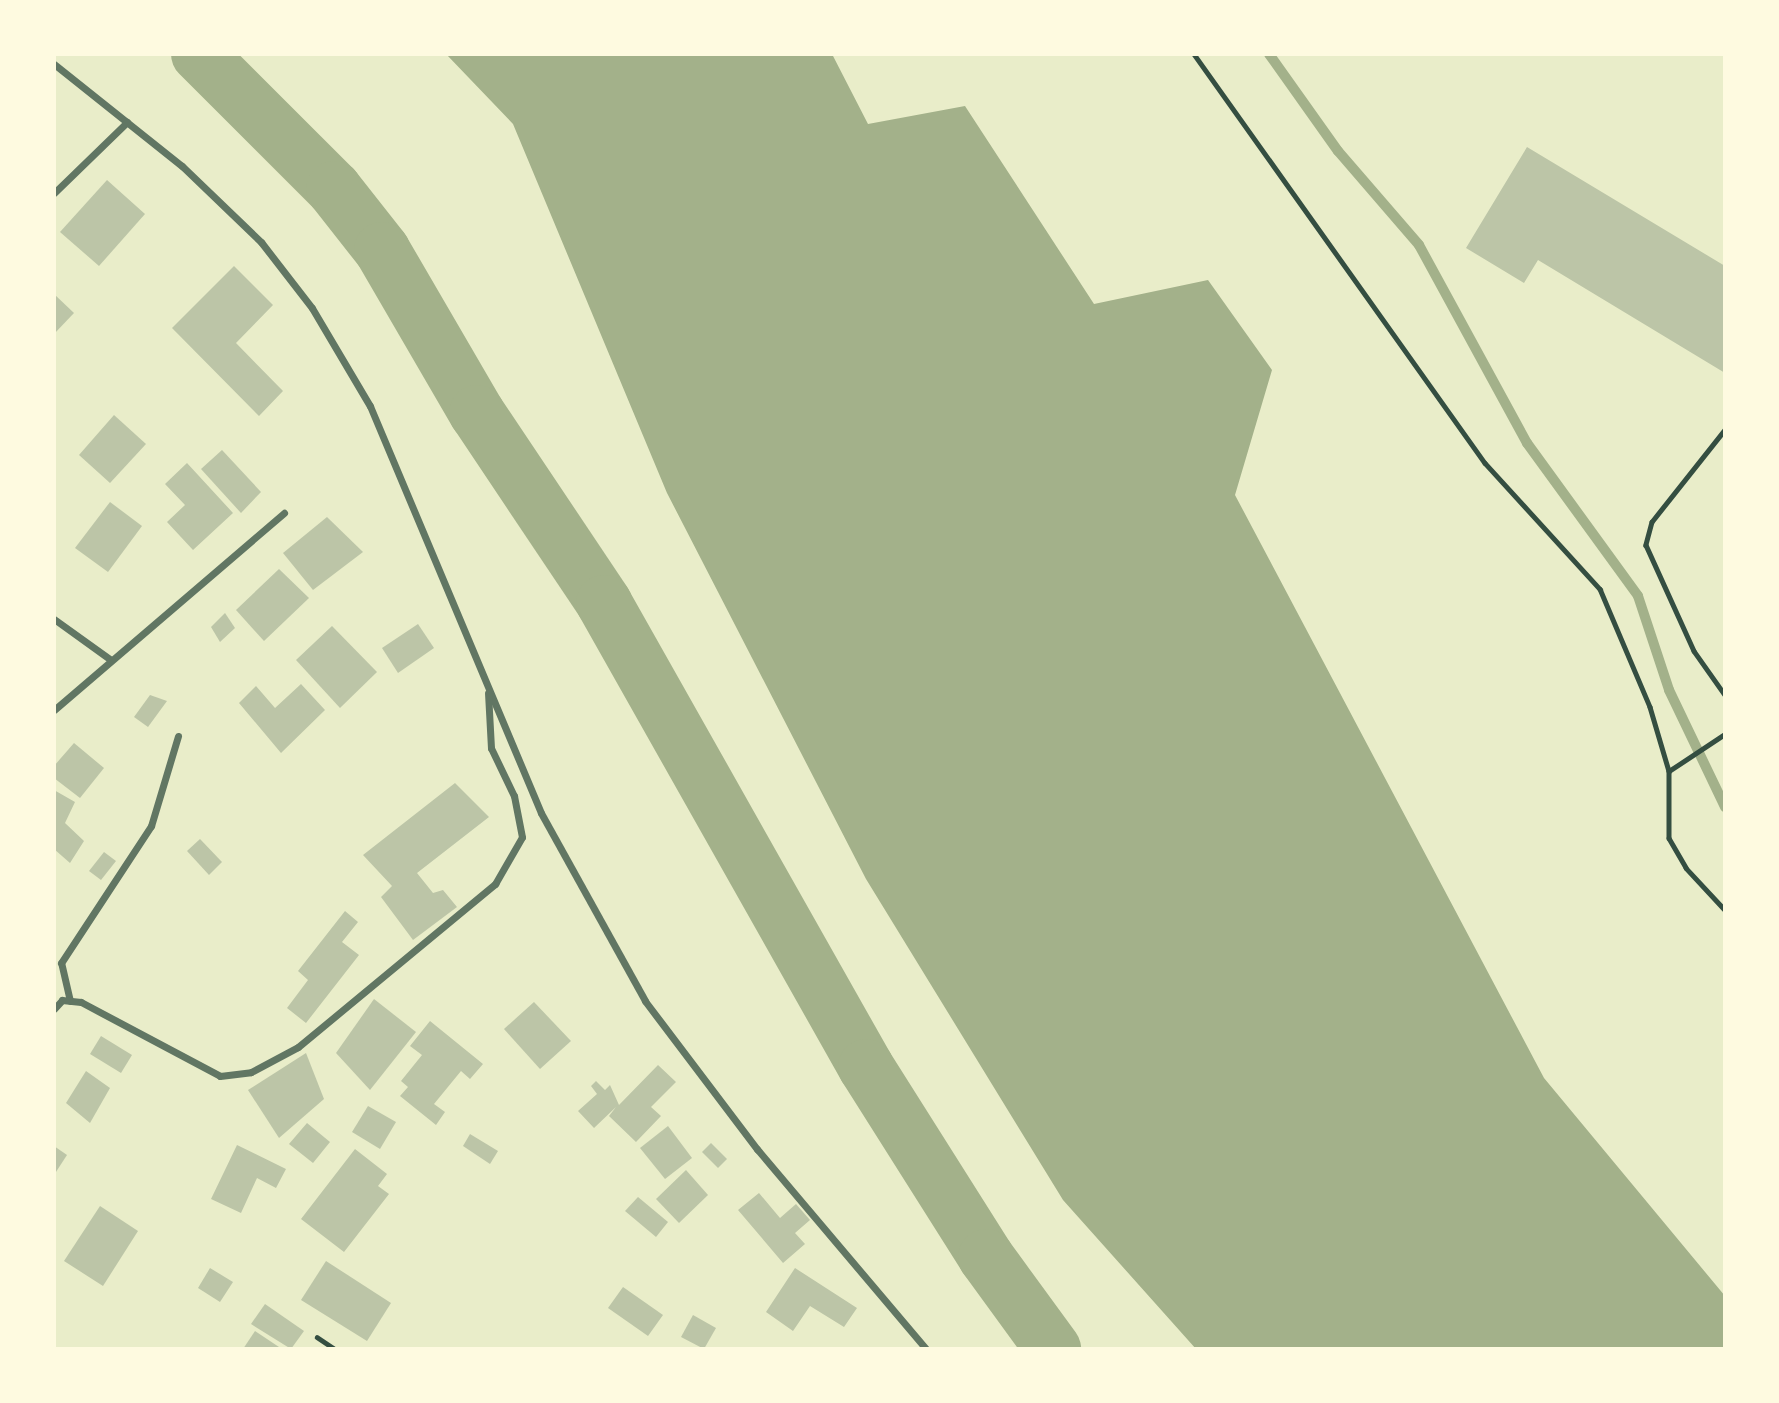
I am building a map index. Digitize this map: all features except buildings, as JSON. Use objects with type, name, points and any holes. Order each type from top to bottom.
[{"type":"street","points":[[54,64],[127,122],[261,242],[312,308],[370,406],[541,813],[645,1001],[757,1149],[926,1349]]},
{"type":"street","points":[[54,193],[127,122]]},
{"type":"street","points":[[54,710],[284,513]]},
{"type":"street","points":[[54,619],[111,660]]},
{"type":"street","points":[[54,1009],[69,1001],[122,1021],[220,1076],[251,1072],[298,1047],[495,884],[523,837],[514,796],[491,748],[487,685]]},
{"type":"street","points":[[69,1001],[61,963],[151,826],[178,736]]},
{"type":"path","points":[[1194,54],[1485,463],[1600,589],[1650,707],[1669,771],[1669,838],[1686,868],[1725,911]]},
{"type":"path","points":[[1725,430],[1652,522],[1646,545],[1694,651],[1725,695]]},
{"type":"path","points":[[1669,771],[1725,734]]},
{"type":"path","points":[[317,1337],[335,1349]]},
{"type":"shaded area","points":[[446,54],[832,54],[868,124],[965,106],[1094,304],[1208,280],[1272,370],[1235,495],[1544,1078],[1725,1296],[1725,1349],[1196,1349],[1063,1200],[866,879],[667,493],[513,124]]},
{"type":"waterway","points":[[199,54],[334,189],[382,250],[477,413],[604,603],[866,1067],[986,1257],[1053,1349]]},
{"type":"waterway","points":[[1269,54],[1338,151],[1419,245],[1527,443],[1638,596],[1669,690],[1725,807]]}]
